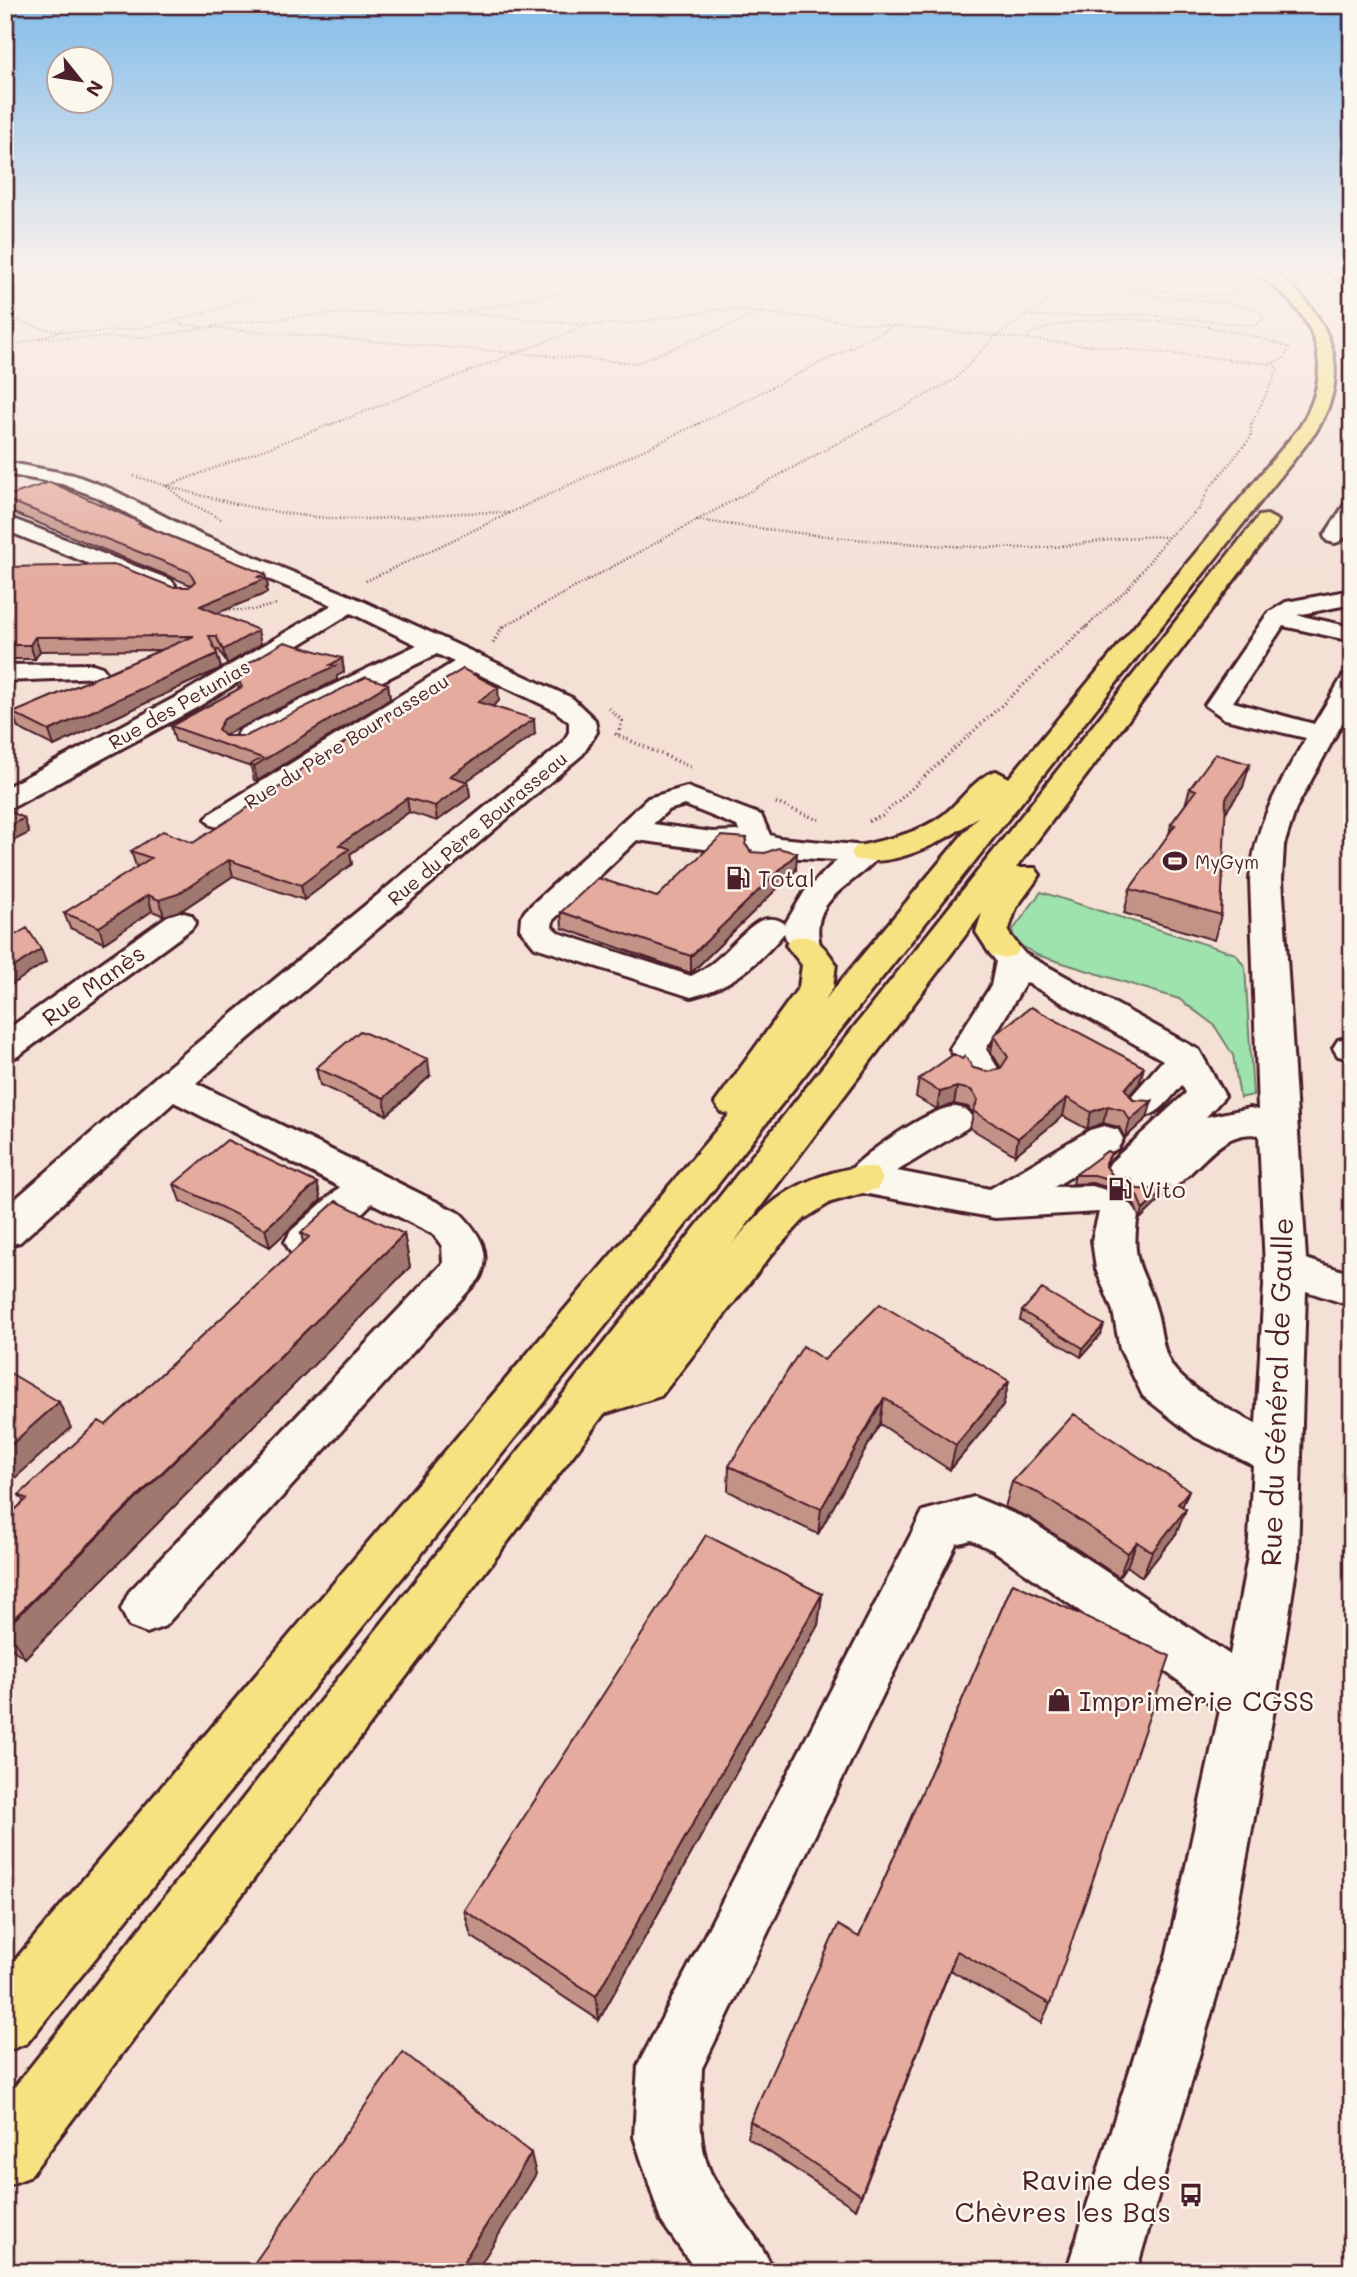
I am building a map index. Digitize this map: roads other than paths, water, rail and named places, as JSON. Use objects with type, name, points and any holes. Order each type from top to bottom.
[{"type":"highway","points":[[5,2021],[594,1309],[1035,769],[1308,429],[1325,397],[1327,375]]},
{"type":"highway","points":[[5,2153],[1169,650],[1328,440],[1345,406],[1352,382]]},
{"type":"highway","points":[[1008,955],[992,932],[1000,908],[1055,834],[1169,650]]},
{"type":"highway","points":[[866,838],[900,848],[930,837],[965,815],[997,780],[1035,769]]},
{"type":"highway","points":[[594,1309],[772,1046],[816,988],[820,964],[787,936]]},
{"type":"highway","points":[[590,1400],[645,1383],[755,1244],[790,1209],[818,1191],[863,1179]]},
{"type":"street","points":[[15,477],[68,478],[104,493],[193,540],[355,594],[435,646],[482,656]]},
{"type":"street","points":[[1335,536],[1352,508]]},
{"type":"street","points":[[5,522],[184,593]]},
{"type":"street","name":"Rue des Petunias","points":[[5,800],[187,702],[355,594]]},
{"type":"street","points":[[1322,734],[1234,713],[1218,705],[1276,618],[1294,607],[1352,597]]},
{"type":"street","points":[[1276,618],[1352,634]]},
{"type":"street","name":"Rue du Père Bourrasseau","points":[[238,741],[435,646]]},
{"type":"street","name":"Rue du Père Bourrasseau","points":[[221,818],[482,656]]},
{"type":"street","name":"Rue du Père Bourasseau","points":[[5,1231],[170,1085],[573,748],[594,713],[563,704],[482,656]]},
{"type":"street","points":[[5,673],[93,671]]},
{"type":"street","name":"Rue du Général de Gaulle","points":[[1101,2272],[1198,1953],[1249,1699],[1273,1556],[1286,1268],[1268,955],[1266,879],[1269,845],[1281,808],[1352,681]]},
{"type":"street","points":[[630,830],[764,849],[866,838],[847,866],[807,909],[799,926],[710,983],[691,987],[547,940],[536,929],[537,917],[630,830]]},
{"type":"street","points":[[741,915],[787,936]]},
{"type":"street","name":"Rue Manès","points":[[5,1048],[180,922]]},
{"type":"street","points":[[1008,955],[1186,1058],[1206,1096],[1137,1178],[1217,1127],[1250,1121],[1279,1126]]},
{"type":"street","points":[[984,1075],[968,1049],[1008,986],[1008,955]]},
{"type":"street","points":[[1142,1106],[1186,1058]]},
{"type":"street","points":[[147,1609],[464,1268],[463,1242],[447,1224],[170,1085]]},
{"type":"street","points":[[863,1179],[889,1157],[954,1119]]},
{"type":"street","points":[[995,1204],[1104,1139]]},
{"type":"street","points":[[863,1179],[995,1204],[1105,1208],[1117,1269],[1135,1311],[1142,1349],[1159,1383],[1211,1423],[1248,1443],[1279,1455]]},
{"type":"street","points":[[278,1268],[368,1184]]},
{"type":"street","points":[[1286,1268],[1352,1290]]},
{"type":"street","points":[[739,2272],[685,2197],[667,2137],[670,2065],[940,1526],[974,1518],[1011,1535],[1249,1699]]},
{"type":"place","name":"MyGym","points":[[1175,861]]},
{"type":"place","name":"Total","points":[[738,878]]},
{"type":"place","name":"Vito","points":[[1120,1189]]},
{"type":"place","name":"Imprimerie CGSS","points":[[1059,1700]]},
{"type":"place","name":"Ravine des Chèvres les Bas","points":[[1191,2195]]}]
